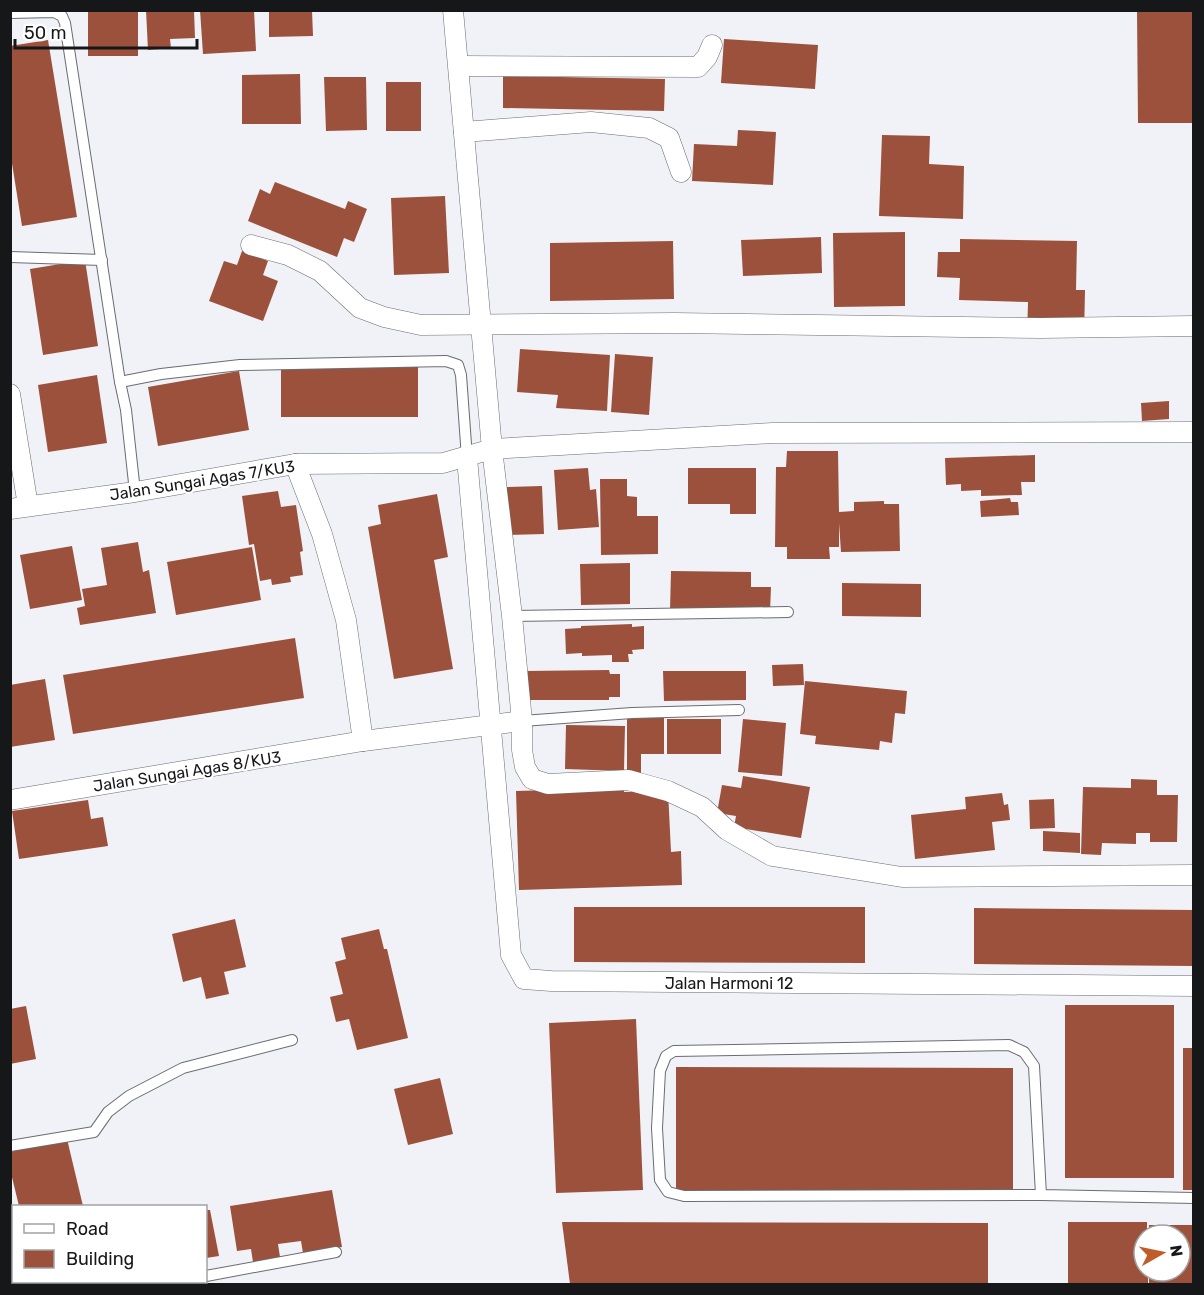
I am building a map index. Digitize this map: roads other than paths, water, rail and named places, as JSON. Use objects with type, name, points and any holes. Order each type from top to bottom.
[{"type":"street","points":[[453,10],[460,66],[492,449],[522,721],[522,750],[525,767],[532,779],[548,784],[628,780],[668,791],[702,807],[727,830],[772,856],[902,877],[1194,875]]},
{"type":"street","points":[[460,66],[698,67],[707,57],[712,45]]},
{"type":"street","points":[[464,132],[591,122],[649,128],[669,138],[681,172]]},
{"type":"street","points":[[251,245],[288,255],[320,271],[360,308],[384,317],[421,325],[675,323],[1041,328],[1194,326]]},
{"type":"street","points":[[10,394],[19,508]]},
{"type":"street","name":"Jalan Sungai Agas 7/KU3","points":[[19,508],[135,492],[295,464],[443,463],[492,449],[773,433],[1194,432]]},
{"type":"street","points":[[467,458],[491,724]]},
{"type":"street","points":[[295,464],[322,534],[346,620],[363,741]]},
{"type":"street","name":"Jalan Sungai Agas 8/KU3","points":[[10,800],[363,741],[522,721]]},
{"type":"street","name":"Jalan Harmoni 12","points":[[491,724],[511,955],[524,979],[1194,986]]},
{"type":"lane","points":[[10,13],[65,13],[126,410],[135,492]]},
{"type":"lane","points":[[10,257],[102,260]]},
{"type":"lane","points":[[120,382],[161,374],[240,365],[446,361],[458,365],[461,375],[467,458]]},
{"type":"lane","points":[[512,616],[788,612]]},
{"type":"lane","points":[[522,721],[632,713],[739,710]]},
{"type":"lane","points":[[10,1146],[94,1132],[108,1112],[129,1096],[183,1068],[292,1040]]},
{"type":"lane","points":[[1041,1195],[1034,1066],[1024,1052],[1009,1045],[674,1051],[666,1056],[660,1071],[657,1128],[660,1180],[668,1192],[684,1196],[1041,1195],[1194,1198]]},
{"type":"lane","points":[[207,1276],[336,1251]]}]
